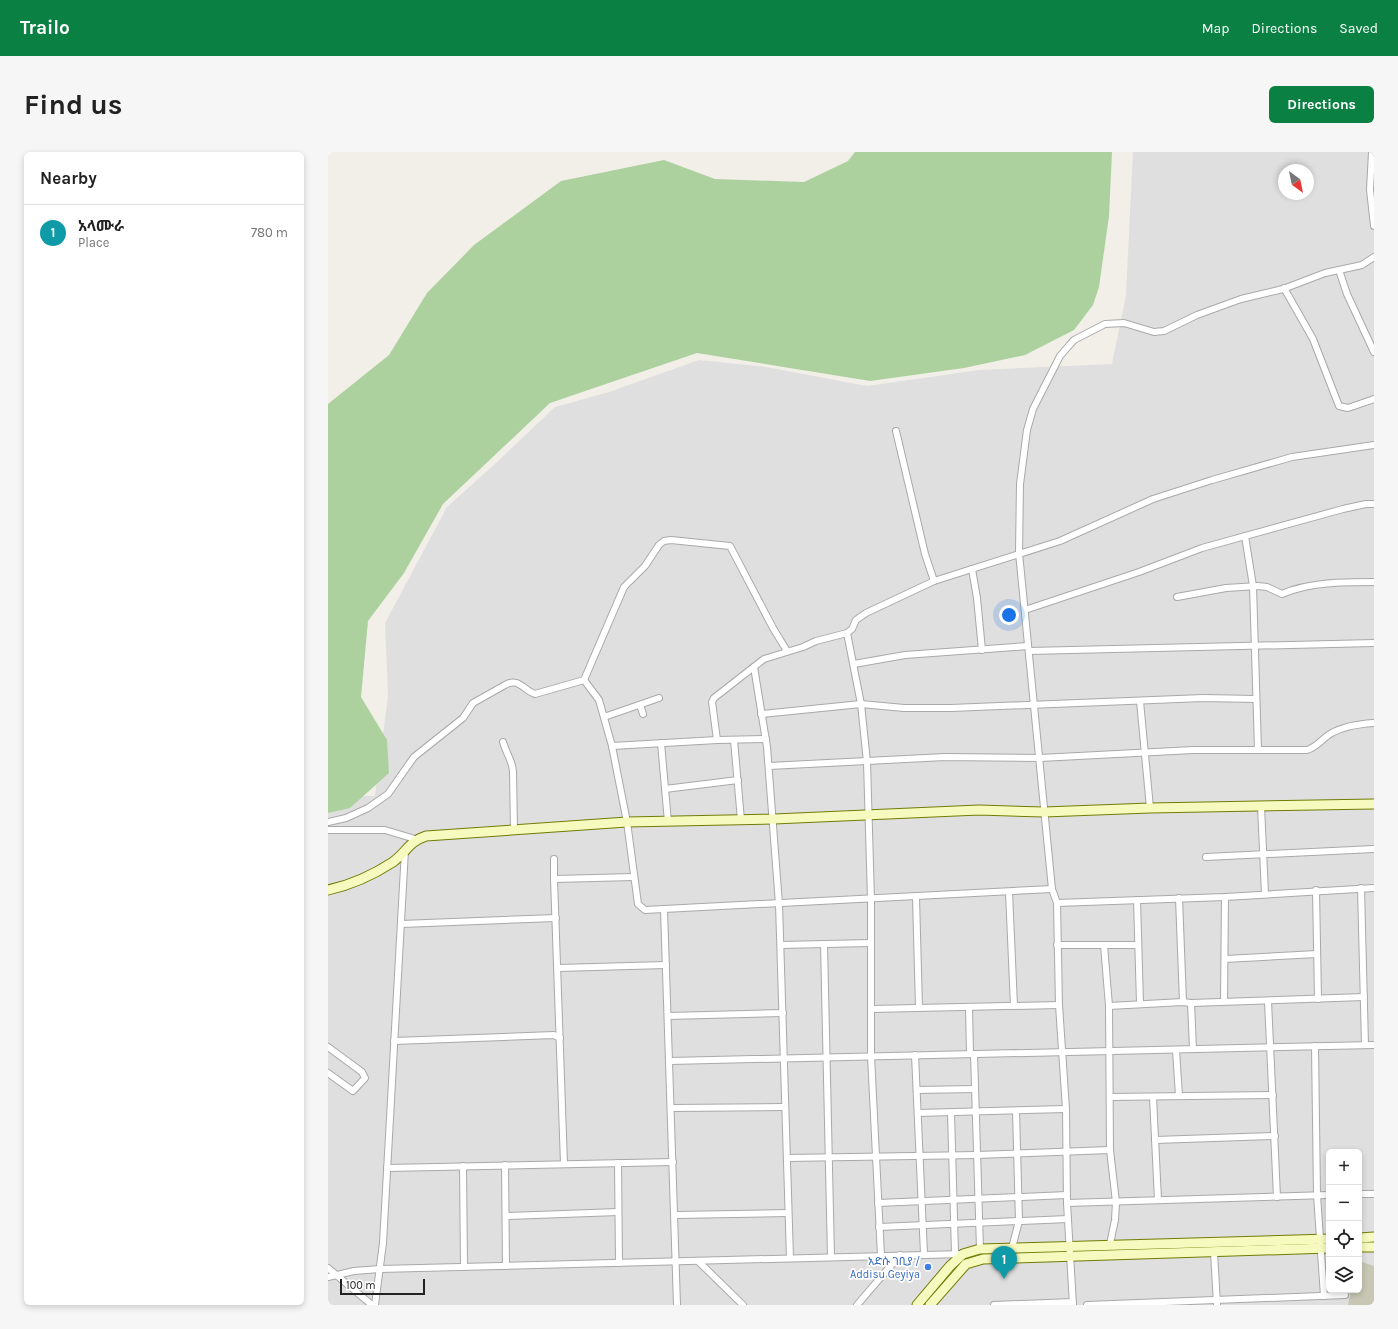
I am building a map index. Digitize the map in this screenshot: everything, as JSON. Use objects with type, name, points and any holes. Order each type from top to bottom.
[{"type":"street","points":[[1372,152],[1370,190],[1374,226]]},
{"type":"street","points":[[994,1305],[1073,1303],[1067,1203],[1066,1109],[1059,1005],[1056,903],[1052,889],[1019,553],[1020,484],[1026,430],[1033,408],[1060,356],[1074,340],[1104,324],[1124,323],[1154,332],[1164,331],[1198,315],[1241,299],[1284,288],[1319,275],[1362,265],[1374,258]]},
{"type":"street","points":[[1339,270],[1347,294],[1374,352]]},
{"type":"street","points":[[1284,288],[1313,339],[1339,406],[1348,408],[1374,399]]},
{"type":"street","points":[[896,431],[925,554],[934,581]]},
{"type":"street","points":[[717,740],[712,702],[714,698],[769,656],[847,633],[852,629],[856,620],[866,613],[934,581],[1060,541],[1153,499],[1212,480],[1292,457],[1374,445]]},
{"type":"street","points":[[1025,610],[1139,572],[1202,548],[1342,509],[1366,504],[1374,504]]},
{"type":"street","points":[[1245,536],[1253,586],[1258,750]]},
{"type":"street","points":[[584,680],[624,587],[645,566],[659,545],[664,541],[671,540],[730,546],[772,628],[787,651]]},
{"type":"street","points":[[972,569],[977,598],[982,650]]},
{"type":"street","points":[[1177,597],[1226,588],[1253,586],[1267,587],[1282,594],[1292,589],[1318,585],[1374,582]]},
{"type":"street","points":[[847,633],[861,704],[867,762],[871,899],[871,1056],[881,1256]]},
{"type":"street","points":[[854,664],[897,656],[1028,648],[1254,646],[1374,643]]},
{"type":"street","points":[[754,667],[766,740],[774,819],[781,945],[790,1258]]},
{"type":"street","points":[[584,680],[599,700],[612,746],[627,822],[638,904],[645,910],[1052,889]]},
{"type":"street","points":[[328,822],[346,818],[368,808],[388,794],[414,757],[463,718],[473,704],[509,682],[518,682],[535,694],[584,680]]},
{"type":"street","points":[[604,717],[659,698]]},
{"type":"street","points":[[762,714],[861,704],[904,708],[951,708],[1203,698],[1256,699]]},
{"type":"street","points":[[1140,701],[1150,808]]},
{"type":"street","points":[[640,705],[642,714]]},
{"type":"street","points":[[769,766],[945,757],[1040,758],[1145,752],[1307,750],[1336,731],[1352,726],[1374,723]]},
{"type":"street","points":[[612,746],[717,740],[766,740]]},
{"type":"street","points":[[734,740],[741,820]]},
{"type":"street","points":[[503,742],[505,751],[513,764],[514,831]]},
{"type":"street","points":[[661,743],[668,822]]},
{"type":"street","points":[[665,789],[738,780]]},
{"type":"street","points":[[328,830],[385,830],[415,839],[426,836],[627,822],[774,819],[979,810],[1044,812],[1150,808],[1374,804]]},
{"type":"street","points":[[1261,806],[1265,894]]},
{"type":"street","points":[[328,890],[367,877],[394,861],[415,839]]},
{"type":"street","points":[[1206,856],[1374,849]]},
{"type":"street","points":[[375,1305],[380,1269],[387,1168],[405,850]]},
{"type":"street","points":[[554,859],[564,1164]]},
{"type":"street","points":[[554,879],[634,877]]},
{"type":"street","points":[[1360,888],[1365,1045]]},
{"type":"street","points":[[1056,903],[1225,897],[1316,890],[1374,888]]},
{"type":"street","points":[[1316,890],[1318,998]]},
{"type":"street","points":[[1009,892],[1014,1006]]},
{"type":"street","points":[[916,896],[919,1008]]},
{"type":"street","points":[[1224,1001],[1225,897]]},
{"type":"street","points":[[1179,898],[1183,1002]]},
{"type":"street","points":[[1137,900],[1140,1003]]},
{"type":"street","points":[[664,910],[677,1305]]},
{"type":"street","points":[[401,924],[556,918]]},
{"type":"street","points":[[781,945],[870,943]]},
{"type":"street","points":[[824,944],[830,1157],[831,1257]]},
{"type":"street","points":[[1058,945],[1138,945]]},
{"type":"street","points":[[1104,945],[1109,1006],[1108,1051],[1110,1150],[1116,1202],[1115,1220],[1110,1244]]},
{"type":"street","points":[[1225,959],[1317,954]]},
{"type":"street","points":[[558,968],[666,965]]},
{"type":"street","points":[[1109,1006],[1140,1003],[1268,1001],[1364,997]]},
{"type":"street","points":[[1268,1001],[1277,1197]]},
{"type":"street","points":[[1191,1003],[1193,1049]]},
{"type":"street","points":[[871,1010],[1059,1005]]},
{"type":"street","points":[[969,1007],[975,1089],[980,1249]]},
{"type":"street","points":[[668,1016],[783,1013]]},
{"type":"street","points":[[394,1041],[554,1035],[560,1038]]},
{"type":"street","points":[[670,1061],[1374,1045]]},
{"type":"street","points":[[1315,1046],[1317,1195],[1324,1244],[1324,1296]]},
{"type":"street","points":[[328,1047],[362,1072],[365,1078],[353,1091],[328,1073]]},
{"type":"street","points":[[1176,1050],[1179,1096]]},
{"type":"street","points":[[915,1055],[924,1254]]},
{"type":"street","points":[[917,1090],[975,1089]]},
{"type":"street","points":[[1110,1097],[1273,1095]]},
{"type":"street","points":[[1153,1097],[1158,1200]]},
{"type":"street","points":[[671,1108],[785,1107]]},
{"type":"street","points":[[918,1113],[1066,1109]]},
{"type":"street","points":[[1012,1248],[1018,1221],[1016,1111]]},
{"type":"street","points":[[917,1305],[959,1254],[953,1224],[951,1112]]},
{"type":"street","points":[[1155,1140],[1275,1136]]},
{"type":"street","points":[[787,1158],[977,1155],[1110,1150]]},
{"type":"street","points":[[387,1168],[673,1162]]},
{"type":"street","points":[[618,1163],[619,1263]]},
{"type":"street","points":[[505,1165],[506,1266]]},
{"type":"street","points":[[464,1166],[464,1267]]},
{"type":"street","points":[[1362,1194],[1374,1194]]},
{"type":"street","points":[[1067,1203],[1326,1195]]},
{"type":"street","points":[[878,1203],[1067,1196]]},
{"type":"street","points":[[506,1216],[618,1212]]},
{"type":"street","points":[[675,1215],[788,1213]]},
{"type":"street","points":[[879,1226],[1068,1219]]},
{"type":"street","points":[[1362,1238],[1374,1237]]},
{"type":"street","points":[[328,1277],[336,1274],[380,1269],[959,1254],[980,1249],[1110,1244],[1324,1244]]},
{"type":"street","points":[[930,1305],[957,1274],[973,1261],[982,1259],[1214,1252],[1324,1244]]},
{"type":"street","points":[[1362,1247],[1374,1247]]},
{"type":"street","points":[[1214,1252],[1217,1303]]},
{"type":"street","points":[[856,1305],[900,1255]]},
{"type":"street","points":[[698,1261],[743,1305]]},
{"type":"street","points":[[328,1268],[372,1305]]},
{"type":"street","points":[[1087,1305],[1217,1303],[1345,1295]]},
{"type":"street","points":[[361,1305],[366,1300]]},
{"type":"shaded area","points":[[1133,152],[1374,152],[1374,1305],[328,1305],[328,796],[375,796],[388,696],[385,623],[447,507],[555,407],[609,392],[699,360],[766,367],[867,386],[979,370],[1112,364],[1126,295]]},
{"type":"shaded area","points":[[1362,1262],[1374,1266],[1374,1305],[1348,1305],[1350,1293],[1362,1293]]},
{"type":"green space","points":[[855,152],[1112,152],[1109,216],[1099,287],[1093,305],[1074,330],[1025,355],[964,368],[870,381],[697,353],[550,403],[443,504],[404,573],[368,621],[361,697],[387,740],[389,773],[350,808],[328,813],[328,404],[389,355],[427,293],[474,245],[561,181],[664,160],[715,179],[804,182],[848,161]]},
{"type":"place","name":"አድሱ ገቢያ / Addisu Geyiya","points":[[928,1267]]},
{"type":"place","name":"አላሙራ","points":[[1004,1279]]}]
